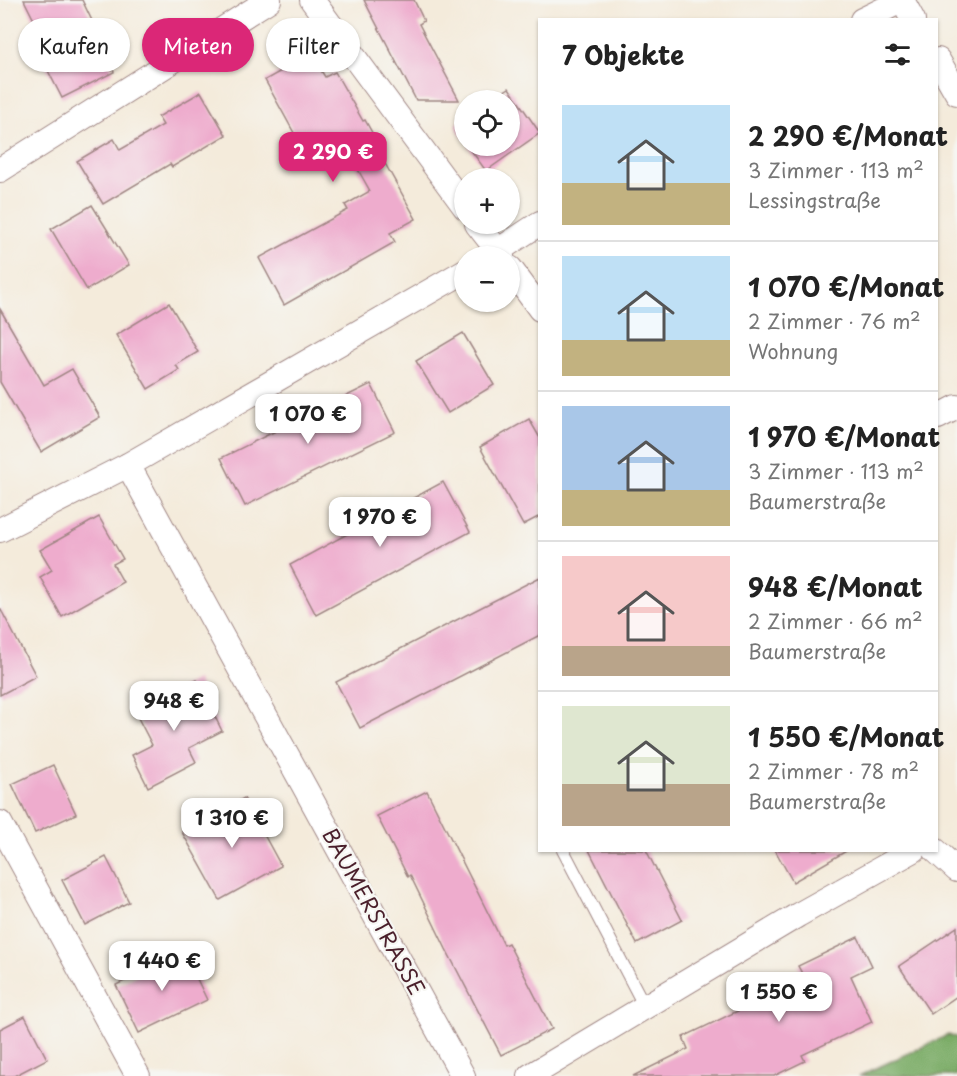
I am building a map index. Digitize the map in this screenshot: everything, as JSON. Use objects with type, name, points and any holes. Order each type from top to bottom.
[{"type":"street","points":[[0,170],[269,0]]},
{"type":"street","points":[[312,0],[454,192]]},
{"type":"street","points":[[866,18],[902,0],[912,18]]},
{"type":"street","points":[[938,60],[957,93]]},
{"type":"street","points":[[514,246],[538,225]]},
{"type":"street","points":[[0,531],[128,465],[454,277]]},
{"type":"street","points":[[520,284],[538,306]]},
{"type":"street","points":[[938,417],[957,407]]},
{"type":"street","name":"BAUMERSTRASSE","points":[[128,465],[463,1076]]},
{"type":"street","points":[[0,823],[138,1076]]},
{"type":"street","points":[[530,1076],[798,915],[910,852]]},
{"type":"street","points":[[937,852],[957,870]]},
{"type":"lane","points":[[564,852],[645,1007]]},
{"type":"green space","points":[[948,1035],[957,1037],[957,1076],[859,1076]]},
{"type":"building","points":[[24,0],[82,0],[91,18],[33,18]]},
{"type":"building","points":[[364,0],[414,0],[424,21],[419,24],[454,90],[454,100],[416,100]]},
{"type":"building","points":[[49,72],[114,72],[62,98]]},
{"type":"building","points":[[279,72],[322,72],[325,77],[335,72],[380,147],[377,149],[416,219],[390,233],[395,242],[284,305],[259,258],[348,210],[345,205],[370,191],[343,143],[310,162],[265,80]]},
{"type":"building","points":[[201,92],[226,135],[172,167],[170,164],[103,204],[77,161],[114,139],[120,150],[163,125],[158,117]]},
{"type":"building","points":[[520,104],[538,130],[538,134],[520,147]]},
{"type":"building","points":[[475,156],[507,156],[490,168],[484,168]]},
{"type":"building","points":[[92,205],[129,265],[87,290],[51,229]]},
{"type":"building","points":[[169,303],[198,352],[176,365],[179,370],[148,389],[116,335]]},
{"type":"building","points":[[0,309],[44,385],[72,369],[100,417],[41,452],[0,382]]},
{"type":"building","points":[[463,333],[494,385],[448,413],[416,361]]},
{"type":"building","points":[[371,384],[395,432],[245,506],[221,458]]},
{"type":"building","points":[[529,419],[538,435],[538,517],[523,525],[480,447]]},
{"type":"building","points":[[443,482],[470,532],[316,615],[290,565]]},
{"type":"building","points":[[99,517],[123,559],[113,564],[123,582],[62,617],[40,577],[52,570],[40,550]]},
{"type":"building","points":[[538,578],[538,636],[360,728],[336,682]]},
{"type":"building","points":[[0,608],[36,676],[0,695]]},
{"type":"building","points":[[197,680],[222,731],[189,748],[196,762],[148,787],[132,755],[152,745],[135,712]]},
{"type":"building","points":[[53,765],[76,814],[35,833],[12,784]]},
{"type":"building","points":[[427,791],[504,945],[508,943],[552,1029],[501,1055],[410,875],[408,877],[377,816]]},
{"type":"building","points":[[244,798],[281,866],[220,900],[182,832]]},
{"type":"building","points":[[590,852],[647,852],[682,920],[637,944]]},
{"type":"building","points":[[776,852],[845,852],[793,882]]},
{"type":"building","points":[[106,857],[129,902],[85,925],[62,880]]},
{"type":"building","points":[[957,927],[957,996],[931,1014],[899,966]]},
{"type":"building","points":[[858,937],[872,966],[851,976],[872,1022],[802,1055],[805,1061],[774,1076],[633,1076],[688,1049],[683,1037],[805,979],[798,966]]},
{"type":"building","points":[[184,952],[207,1000],[139,1033],[116,985]]},
{"type":"building","points":[[25,1016],[47,1059],[14,1076],[0,1076],[0,1029]]}]
